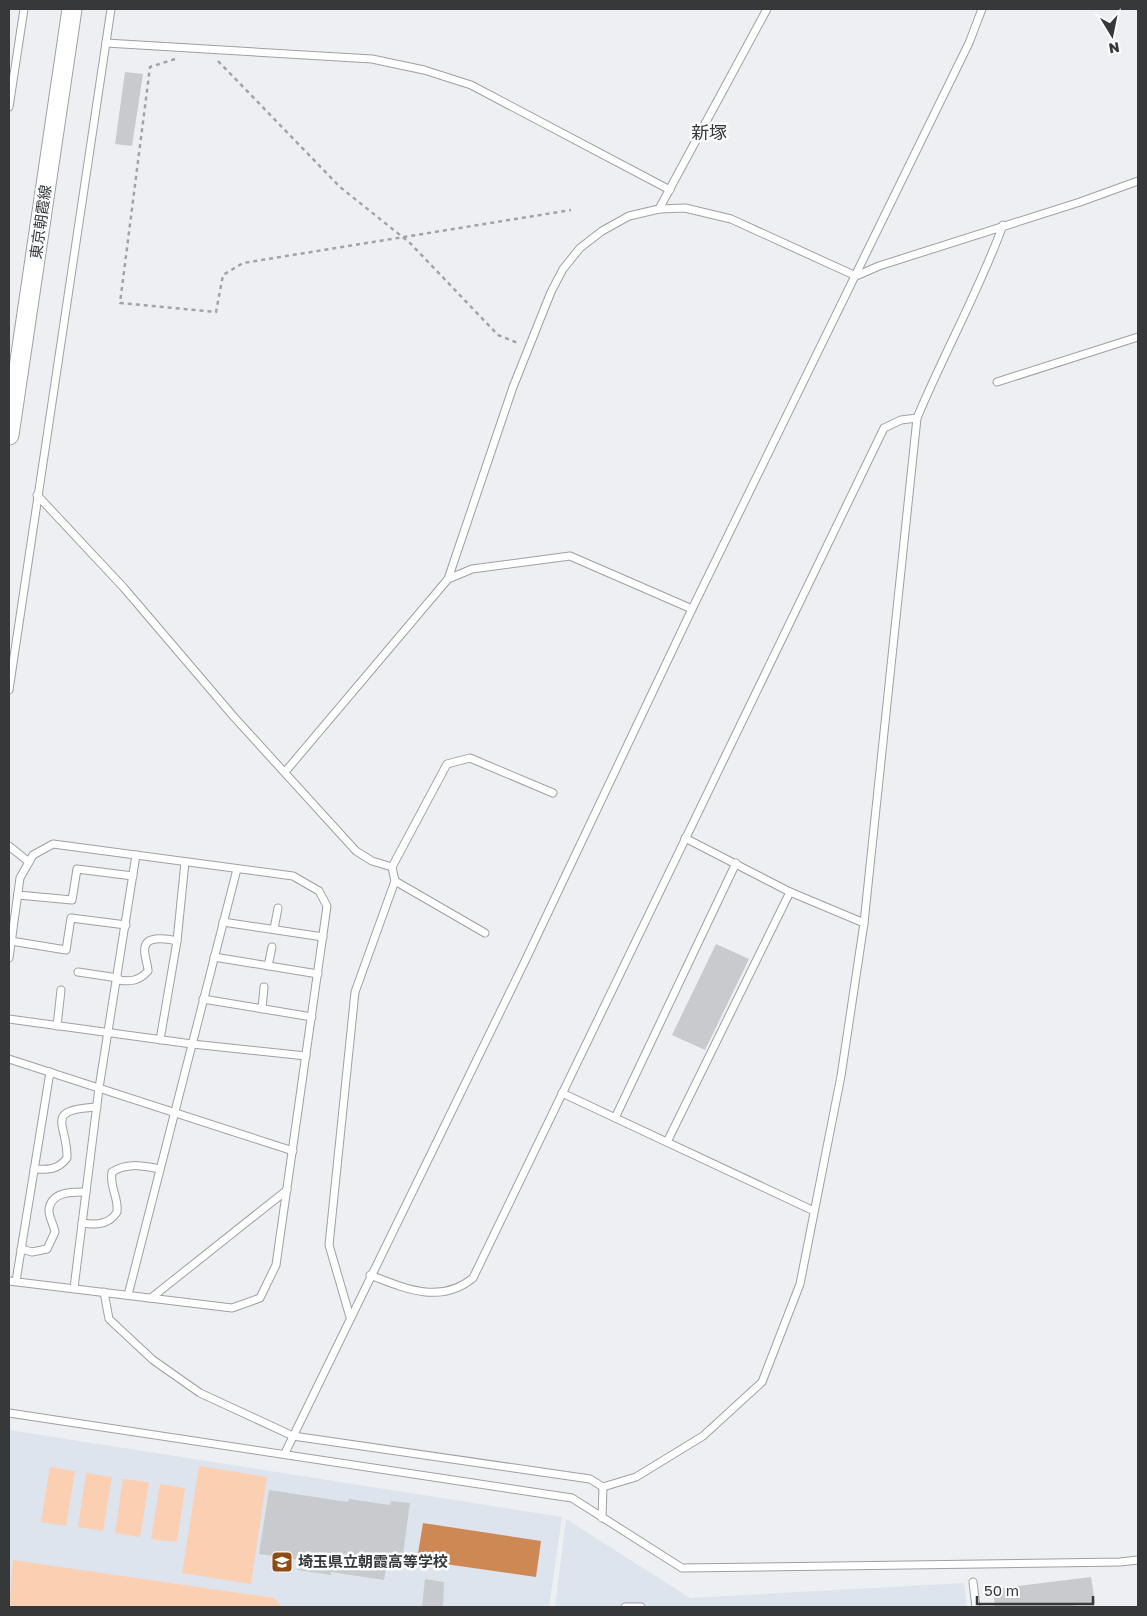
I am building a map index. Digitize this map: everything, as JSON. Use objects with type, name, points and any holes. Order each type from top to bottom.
[{"type":"main road","name":"東京朝霞線","points":[[9,435],[72,9]]},
{"type":"lane","points":[[9,107],[24,9]]},
{"type":"lane","points":[[9,690],[111,9]]},
{"type":"lane","points":[[659,209],[767,9]]},
{"type":"lane","points":[[285,1453],[370,1275],[531,950],[692,609],[969,43],[982,9]]},
{"type":"lane","points":[[106,43],[372,59],[424,70],[470,85],[670,190]]},
{"type":"lane","points":[[285,772],[448,578],[529,347],[551,292],[564,269],[580,248],[602,231],[629,216],[659,209],[685,208],[731,219],[856,276],[879,266],[1080,202],[1138,181]]},
{"type":"lane","points":[[104,1292],[109,1319],[153,1360],[200,1393],[293,1436],[590,1480],[603,1487],[636,1477],[703,1436],[762,1382],[800,1284],[841,1076],[864,923],[917,418],[943,356],[994,249],[1003,225]]},
{"type":"lane","points":[[996,382],[1138,337]]},
{"type":"lane","points":[[370,1275],[414,1292],[444,1291],[463,1286],[473,1278],[884,428],[901,420],[917,418]]},
{"type":"lane","points":[[37,495],[124,588],[234,717],[356,851],[372,861],[392,867]]},
{"type":"lane","points":[[448,578],[472,569],[570,556],[692,609]]},
{"type":"lane","points":[[350,1317],[329,1245],[355,992],[395,881],[392,867],[447,764],[470,758],[553,793]]},
{"type":"lane","points":[[686,838],[790,892],[864,923]]},
{"type":"lane","points":[[9,958],[20,878],[33,855],[53,844],[293,876],[318,890],[328,906],[276,1265],[260,1298],[232,1308],[12,1281],[21,1249],[50,1072]]},
{"type":"lane","points":[[9,846],[29,862]]},
{"type":"lane","points":[[74,1288],[99,1088],[110,1033],[136,855]]},
{"type":"lane","points":[[160,1040],[177,940],[185,862]]},
{"type":"lane","points":[[615,1118],[736,863]]},
{"type":"lane","points":[[18,895],[72,900],[77,869],[133,876]]},
{"type":"lane","points":[[128,1295],[237,869]]},
{"type":"lane","points":[[395,881],[486,933]]},
{"type":"lane","points":[[667,1142],[790,892]]},
{"type":"lane","points":[[274,930],[278,908]]},
{"type":"lane","points":[[11,941],[66,950],[71,918],[126,925]]},
{"type":"lane","points":[[223,922],[323,937]]},
{"type":"lane","points":[[78,972],[127,982],[139,979],[148,971],[144,948],[146,944],[156,939],[177,940]]},
{"type":"lane","points":[[268,966],[272,947]]},
{"type":"lane","points":[[214,957],[318,974]]},
{"type":"lane","points":[[262,1009],[264,987]]},
{"type":"lane","points":[[57,1026],[61,990]]},
{"type":"lane","points":[[203,999],[312,1017]]},
{"type":"lane","points":[[9,1019],[192,1044],[306,1056]]},
{"type":"lane","points":[[9,1059],[292,1151]]},
{"type":"lane","points":[[562,1093],[814,1211]]},
{"type":"lane","points":[[34,1169],[54,1169],[62,1165],[67,1158],[61,1126],[62,1119],[67,1113],[79,1107],[97,1107]]},
{"type":"lane","points":[[82,1223],[94,1225],[108,1222],[117,1212],[117,1201],[110,1181],[112,1172],[129,1165],[160,1169]]},
{"type":"lane","points":[[151,1298],[287,1190]]},
{"type":"lane","points":[[21,1249],[32,1252],[47,1249],[55,1232],[50,1216],[49,1208],[51,1203],[58,1196],[66,1192],[86,1192]]},
{"type":"lane","points":[[9,1413],[285,1453],[572,1498],[682,1568],[1120,1562],[1138,1560]]},
{"type":"lane","points":[[602,1518],[603,1487]]},
{"type":"lane","points":[[973,1582],[976,1607]]},
{"type":"lane","points":[[625,1607],[641,1607]]},
{"type":"path","points":[[208,50],[340,187],[402,237],[498,335],[529,347]]},
{"type":"path","points":[[179,58],[150,67],[120,303],[216,312],[223,274],[243,263],[571,210]]},
{"type":"shaded area","name":"埼玉県立朝霞高等学校","points":[[9,1430],[562,1517],[549,1607],[9,1607]]},
{"type":"shaded area","points":[[199,1466],[267,1477],[251,1584],[182,1573]]},
{"type":"shaded area","points":[[50,1467],[75,1471],[66,1526],[41,1522]]},
{"type":"shaded area","points":[[86,1473],[112,1477],[103,1531],[78,1527]]},
{"type":"shaded area","points":[[123,1479],[149,1482],[140,1537],[115,1533]]},
{"type":"shaded area","points":[[160,1484],[185,1488],[177,1542],[151,1539]]},
{"type":"shaded area","points":[[566,1519],[690,1598],[964,1583],[967,1607],[555,1607]]},
{"type":"shaded area","points":[[423,1523],[541,1541],[536,1577],[417,1560]]},
{"type":"shaded area","points":[[13,1560],[274,1598],[282,1607],[9,1607]]},
{"type":"building","points":[[125,72],[143,74],[132,146],[115,144]]},
{"type":"building","points":[[716,944],[749,959],[705,1050],[672,1035]]},
{"type":"building","points":[[269,1490],[348,1502],[349,1499],[390,1505],[391,1501],[410,1503],[402,1561],[388,1558],[384,1580],[331,1572],[331,1575],[297,1570],[299,1560],[259,1554]]},
{"type":"building","points":[[1091,1577],[1095,1603],[1061,1607],[995,1607],[993,1589]]},
{"type":"building","points":[[425,1579],[444,1582],[443,1607],[422,1607]]},
{"type":"place","name":"埼玉県立朝霞高等学校","points":[[282,1562]]},
{"type":"district","name":"新塚","points":[[709,133]]}]
